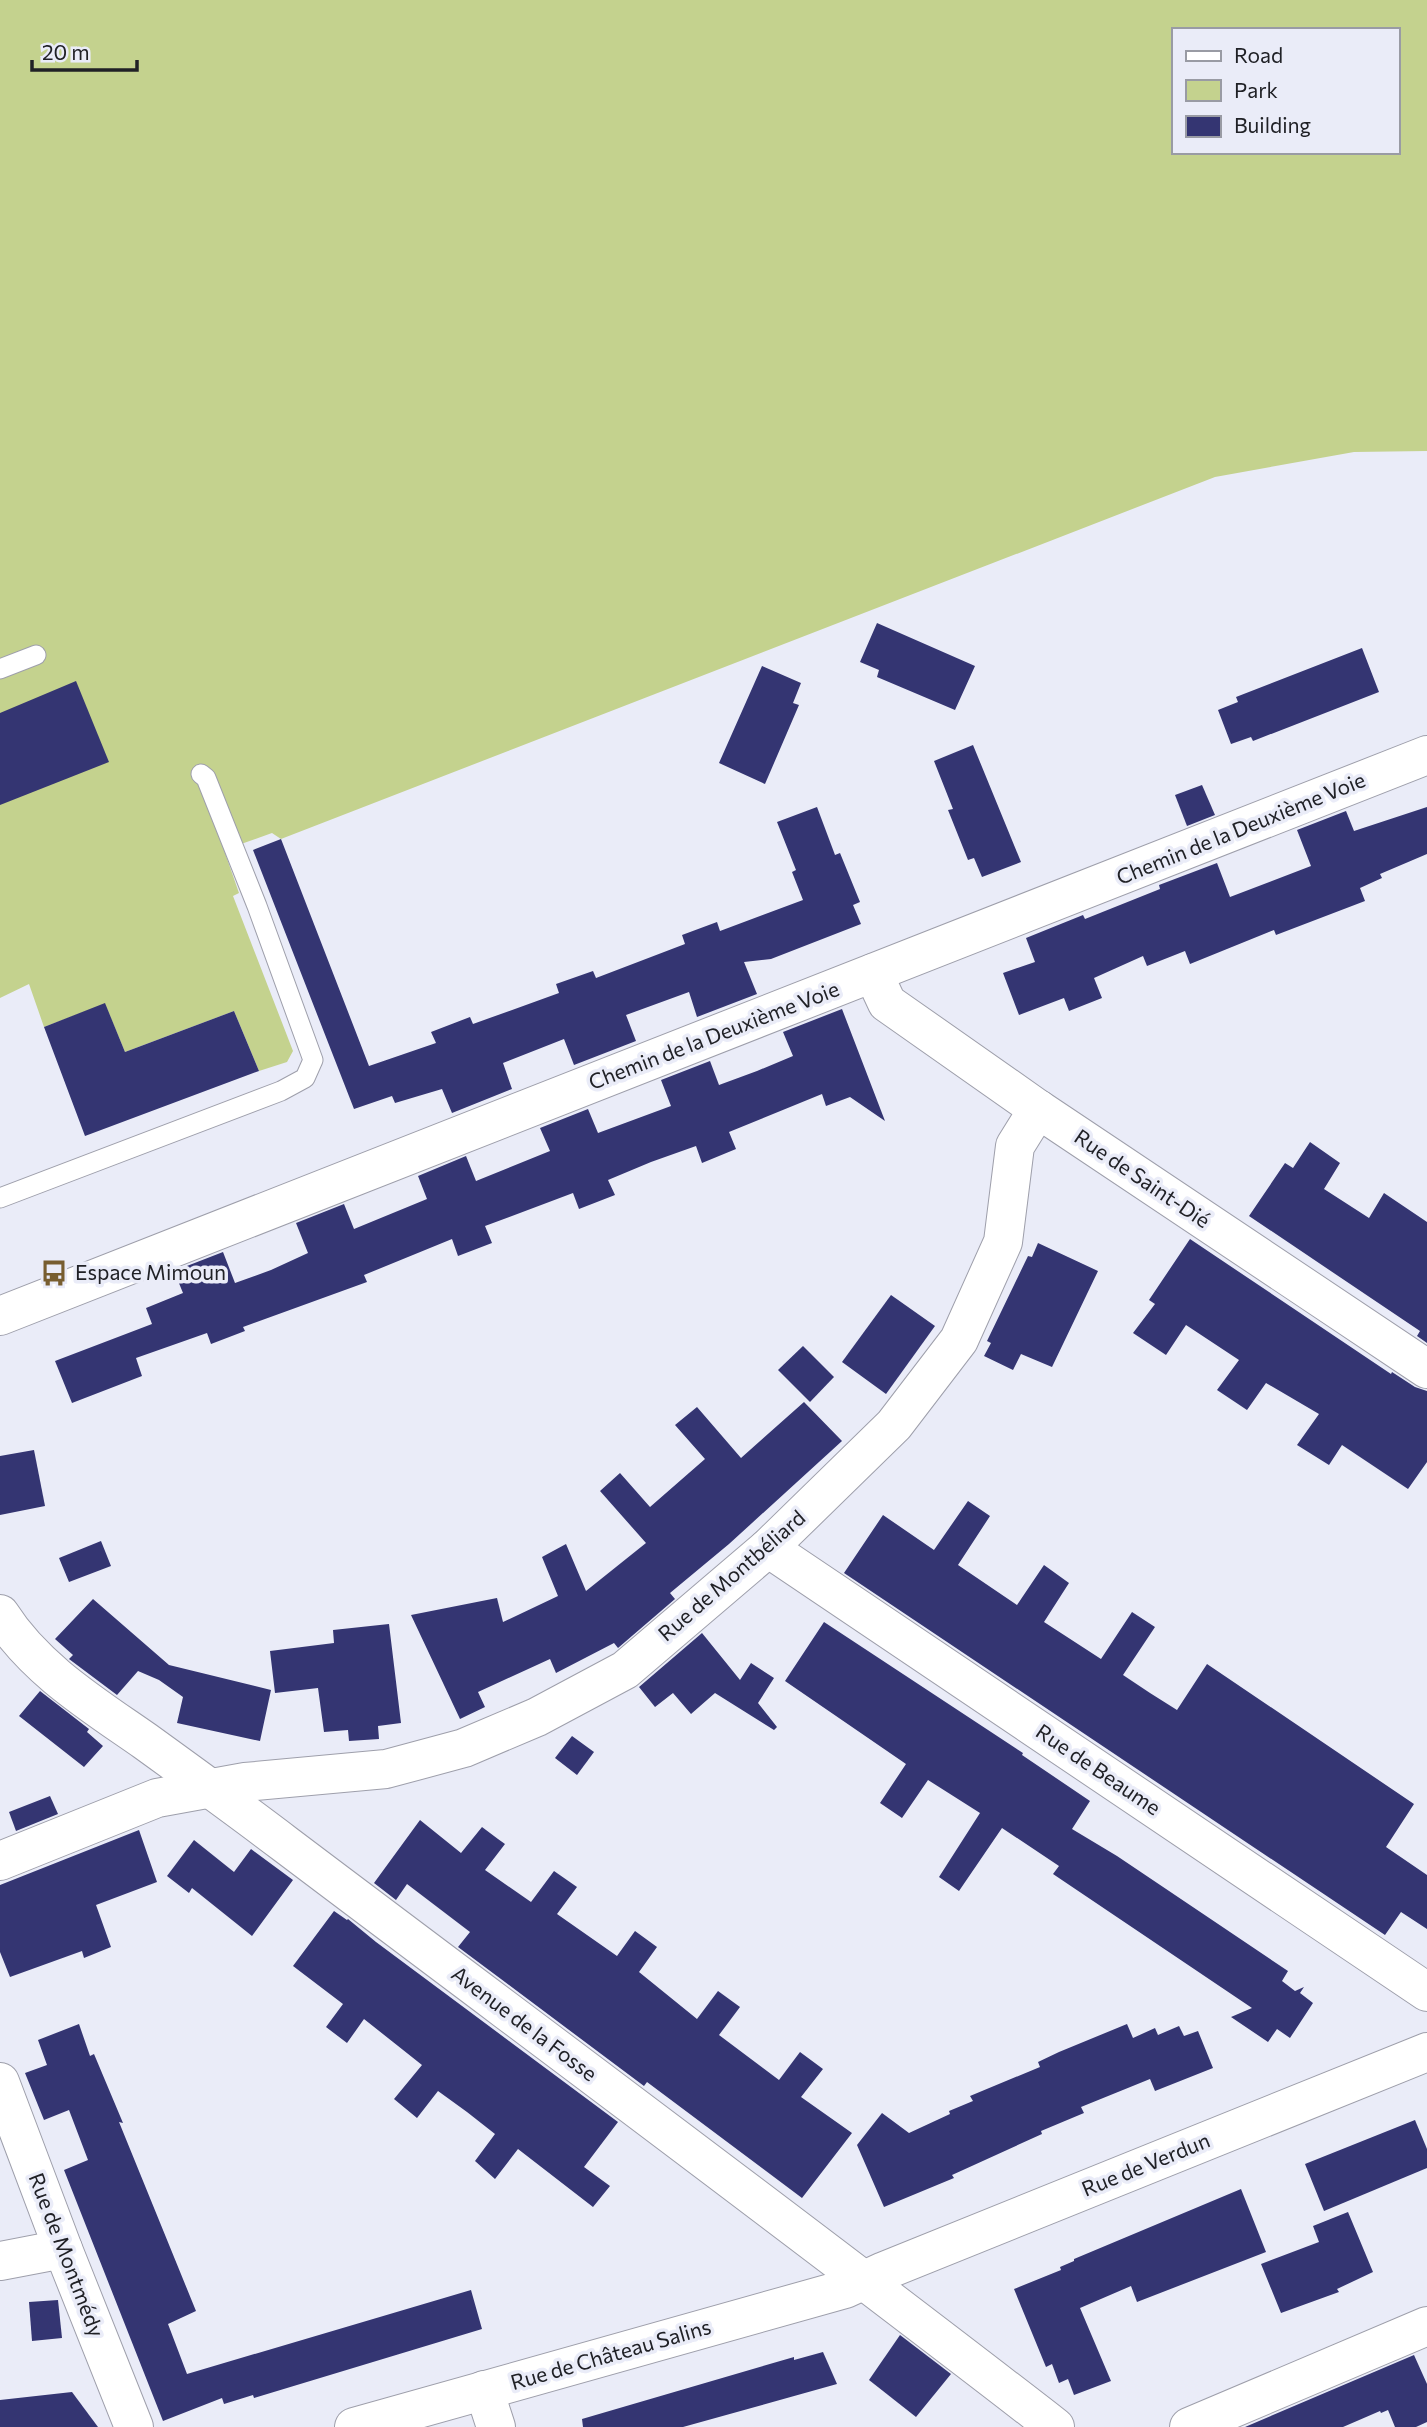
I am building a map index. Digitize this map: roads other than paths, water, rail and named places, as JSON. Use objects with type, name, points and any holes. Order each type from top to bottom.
[{"type":"street","name":"Chemin de la Deuxième Voie","points":[[0,1316],[1427,755]]},
{"type":"street","name":"Rue de Saint-Dié","points":[[873,973],[887,1003],[1038,1109],[1427,1369]]},
{"type":"street","name":"Rue de Montbéliard","points":[[0,1861],[157,1798],[245,1782],[386,1769],[464,1748],[537,1717],[625,1670],[768,1548],[894,1425],[959,1340],[1003,1242],[1015,1146],[1038,1109]]},
{"type":"street","name":"Rue de Beaume","points":[[768,1548],[1427,1992]]},
{"type":"street","name":"Avenue de la Fosse","points":[[0,1614],[14,1636],[42,1665],[76,1692],[212,1789],[866,2281],[1055,2427]]},
{"type":"street","name":"Rue de Verdun","points":[[866,2281],[884,2271],[1427,2052]]},
{"type":"street","name":"Rue de Montmédy","points":[[0,2082],[134,2427]]},
{"type":"street","points":[[0,2261],[63,2249]]},
{"type":"street","name":"Rue de Château Salins","points":[[355,2427],[866,2281]]},
{"type":"street","points":[[1189,2427],[1427,2326]]},
{"type":"street","points":[[484,2390],[496,2427]]},
{"type":"lane","points":[[0,669],[36,655]]},
{"type":"lane","points":[[0,1198],[281,1091],[305,1078],[313,1060],[234,846],[206,778],[201,774]]},
{"type":"place","name":"Espace Mimoun","points":[[54,1273]]}]
